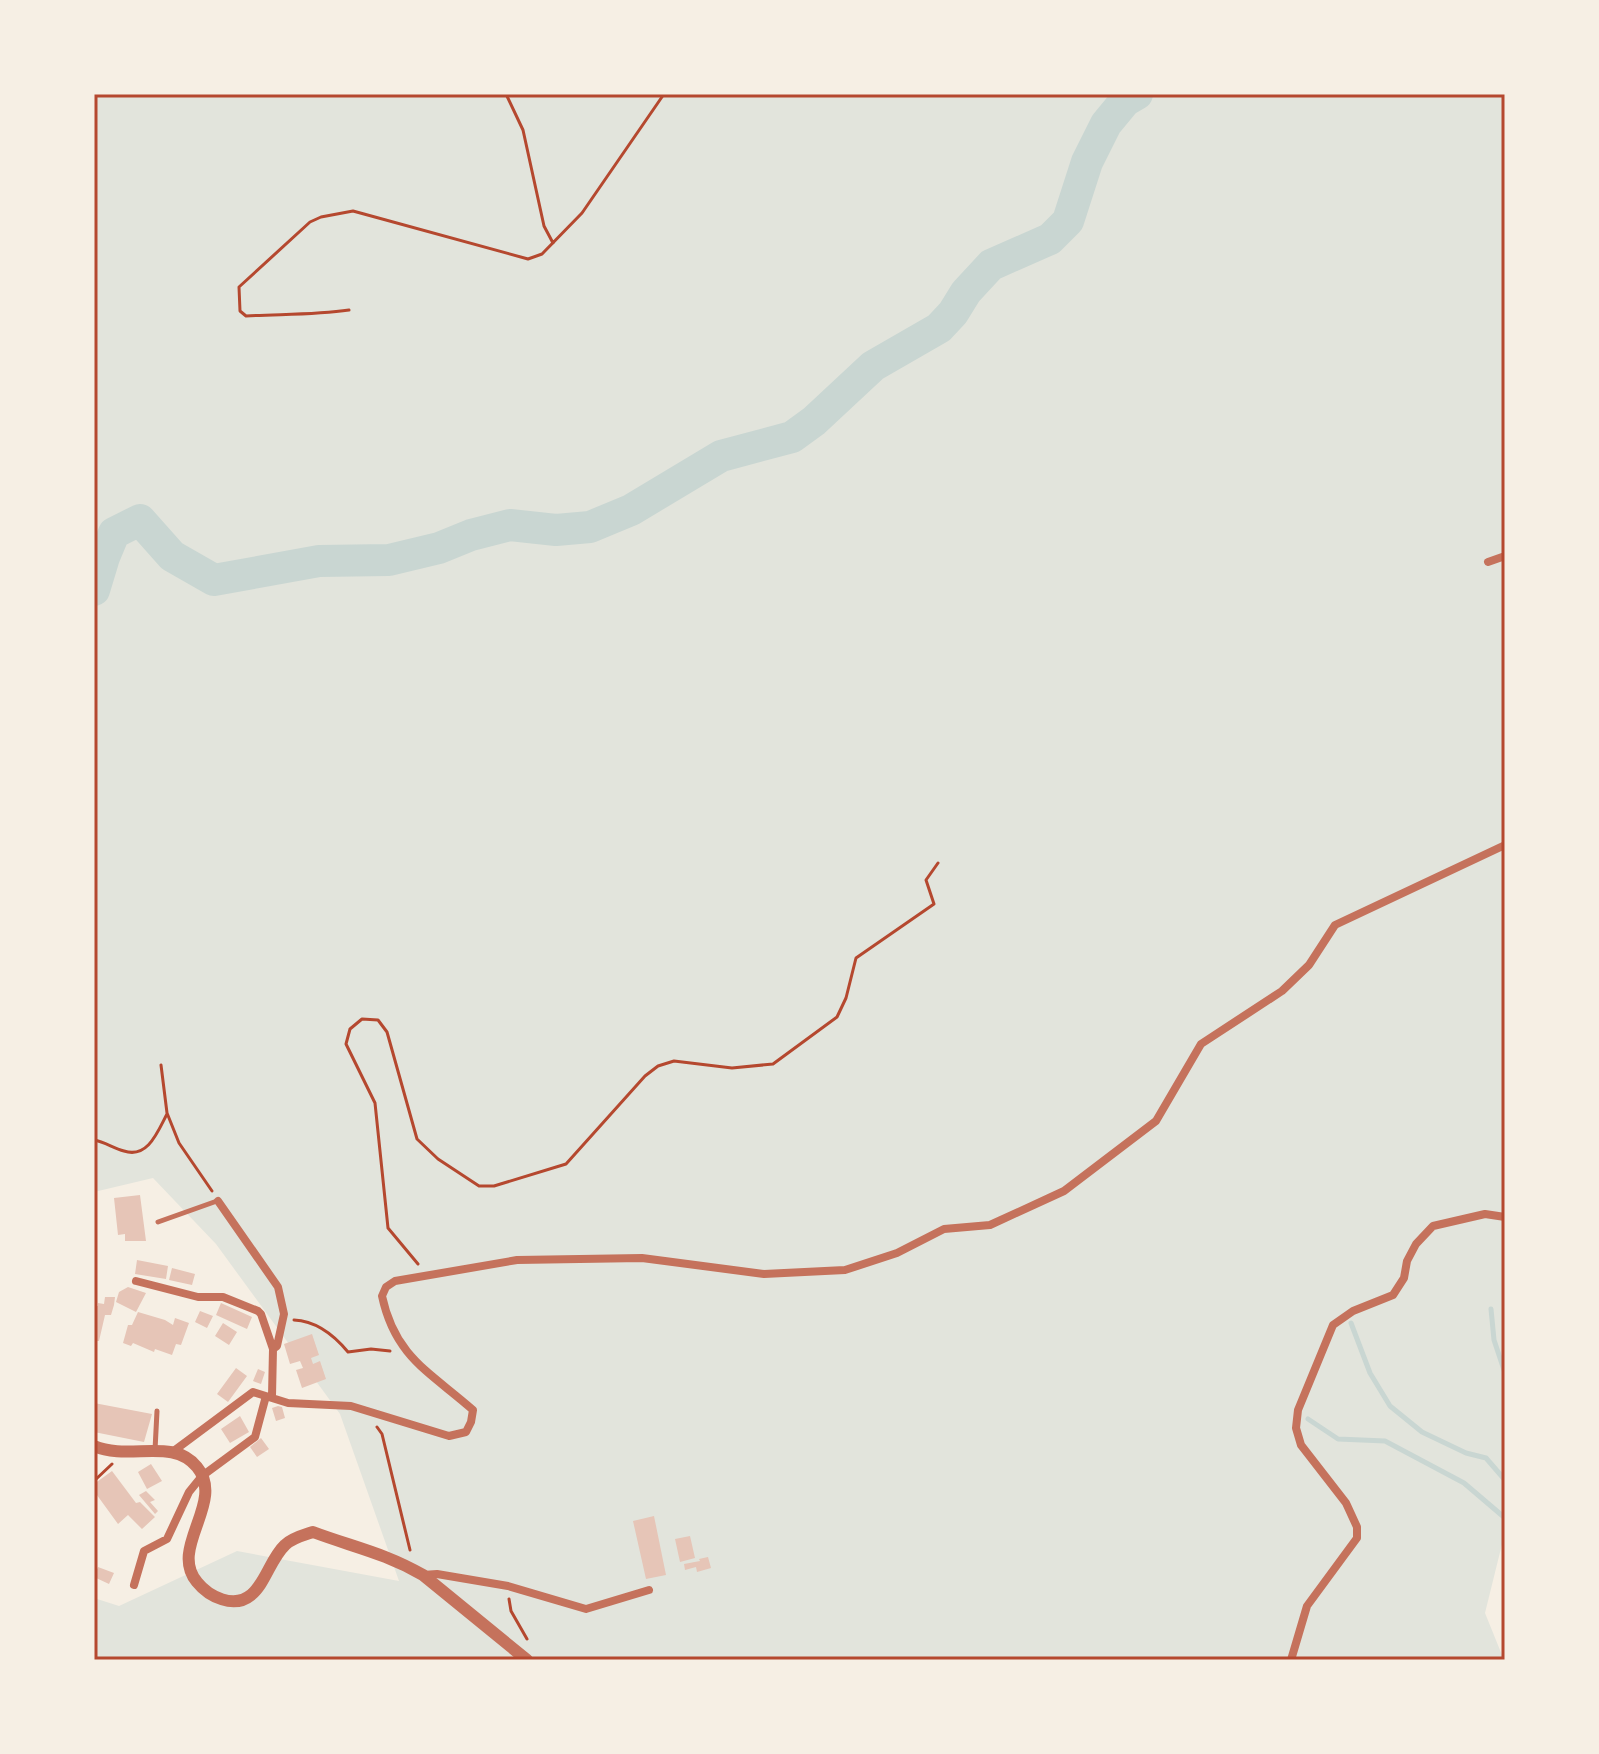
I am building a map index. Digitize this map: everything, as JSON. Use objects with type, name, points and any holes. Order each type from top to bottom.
[{"type":"street","points":[[1488,562],[1505,556]]},
{"type":"street","points":[[94,1446],[121,1454],[175,1450],[253,1392],[288,1403],[351,1406],[449,1436],[466,1432],[473,1410],[424,1372],[391,1326],[382,1296],[386,1287],[395,1281],[517,1260],[642,1258],[764,1274],[845,1270],[897,1253],[944,1229],[990,1225],[1064,1191],[1156,1121],[1201,1044],[1282,991],[1309,965],[1335,925],[1505,845]]},
{"type":"street","points":[[218,1201],[278,1287],[284,1314],[277,1346],[273,1349]]},
{"type":"street","points":[[1291,1660],[1307,1606],[1357,1538],[1357,1527],[1346,1503],[1301,1445],[1296,1428],[1298,1410],[1333,1325],[1353,1311],[1393,1295],[1404,1278],[1407,1261],[1416,1244],[1433,1226],[1475,1215],[1505,1217]]},
{"type":"street","points":[[134,1585],[144,1551],[167,1539],[189,1492],[202,1476],[255,1437],[269,1396],[273,1349],[258,1311],[223,1297],[198,1297],[136,1281]]},
{"type":"street","points":[[175,1450],[198,1467],[208,1492],[189,1563],[195,1581],[224,1601],[237,1601],[252,1595],[286,1543],[313,1532],[379,1552],[406,1565],[529,1654]]},
{"type":"street","points":[[423,1575],[437,1574],[508,1586],[586,1609],[649,1590]]},
{"type":"lane","points":[[158,1222],[218,1201]]},
{"type":"lane","points":[[155,1451],[157,1411]]},
{"type":"path","points":[[506,94],[523,130],[544,226],[553,243]]},
{"type":"path","points":[[349,310],[312,315],[246,316],[240,311],[239,287],[310,222],[353,211],[528,259],[542,254],[582,213],[664,94]]},
{"type":"path","points":[[428,1276],[388,1228],[375,1103],[346,1044],[350,1029],[362,1019],[378,1020],[387,1032],[417,1139],[438,1159],[479,1186],[494,1186],[566,1164],[645,1076],[658,1066],[674,1061],[732,1068],[773,1064],[837,1017],[846,998],[856,958],[934,904],[926,880],[938,863]]},
{"type":"path","points":[[161,1065],[167,1113],[179,1143],[218,1201]]},
{"type":"path","points":[[94,1140],[131,1153],[144,1150],[153,1141],[167,1113]]},
{"type":"path","points":[[282,1320],[304,1321],[323,1329],[348,1352],[371,1349],[406,1351]]},
{"type":"path","points":[[364,1409],[382,1434],[410,1553],[406,1565]]},
{"type":"path","points":[[94,1481],[121,1454]]},
{"type":"path","points":[[508,1586],[511,1611],[529,1654]]},
{"type":"shaded area","points":[[94,94],[1505,94],[1505,1532],[1485,1613],[1504,1660],[94,1660],[94,1598],[119,1606],[237,1551],[399,1581],[340,1414],[216,1244],[153,1178],[94,1192]]},
{"type":"building","points":[[140,1195],[146,1241],[125,1241],[125,1234],[118,1235],[114,1198]]},
{"type":"building","points":[[137,1260],[168,1266],[166,1279],[135,1274]]},
{"type":"building","points":[[172,1268],[195,1274],[192,1285],[169,1280]]},
{"type":"building","points":[[128,1287],[146,1293],[136,1312],[116,1302],[119,1292]]},
{"type":"building","points":[[105,1297],[115,1297],[114,1305],[111,1315],[105,1315],[99,1341],[94,1341],[95,1306],[104,1304]]},
{"type":"building","points":[[221,1303],[252,1317],[247,1329],[216,1315]]},
{"type":"building","points":[[200,1311],[213,1316],[207,1328],[195,1322]]},
{"type":"building","points":[[138,1312],[173,1325],[175,1318],[189,1323],[181,1345],[176,1344],[172,1355],[123,1343],[128,1325],[132,1325]]},
{"type":"building","points":[[223,1323],[237,1332],[229,1345],[215,1336]]},
{"type":"building","points":[[312,1334],[319,1355],[311,1358],[313,1364],[320,1361],[326,1379],[302,1388],[296,1370],[303,1368],[300,1361],[290,1364],[284,1344]]},
{"type":"building","points":[[236,1368],[247,1376],[228,1402],[217,1394]]},
{"type":"building","points":[[258,1369],[265,1372],[261,1384],[253,1381]]},
{"type":"building","points":[[94,1403],[152,1414],[144,1442],[94,1432]]},
{"type":"building","points":[[282,1407],[285,1418],[276,1421],[272,1408]]},
{"type":"building","points":[[240,1416],[249,1432],[230,1443],[221,1429]]},
{"type":"building","points":[[261,1438],[269,1449],[257,1457],[250,1447]]},
{"type":"building","points":[[151,1464],[162,1481],[147,1489],[138,1472]]},
{"type":"building","points":[[112,1471],[136,1503],[140,1502],[155,1517],[142,1529],[128,1515],[118,1524],[94,1491],[94,1484]]},
{"type":"building","points":[[146,1491],[155,1500],[150,1502],[158,1511],[155,1514],[139,1495]]},
{"type":"building","points":[[654,1516],[666,1575],[646,1579],[633,1521]]},
{"type":"building","points":[[690,1536],[695,1558],[680,1562],[675,1539]]},
{"type":"building","points":[[708,1557],[711,1568],[697,1572],[696,1567],[685,1570],[684,1564]]},
{"type":"building","points":[[98,1567],[114,1573],[109,1584],[94,1577]]},
{"type":"waterway","points":[[94,590],[114,533],[140,520],[172,556],[214,580],[319,561],[389,560],[510,525],[556,530],[590,527],[631,510],[721,456],[792,437],[814,421],[873,366],[939,328],[991,265],[1050,239],[1068,221],[1087,162],[1106,124],[1125,101],[1137,94]]},
{"type":"waterway","points":[[1491,1309],[1494,1340],[1505,1373]]},
{"type":"waterway","points":[[1351,1323],[1370,1373],[1390,1406],[1422,1432],[1466,1453],[1486,1458],[1505,1480]]},
{"type":"waterway","points":[[1308,1419],[1338,1439],[1385,1441],[1464,1483],[1505,1518]]}]
